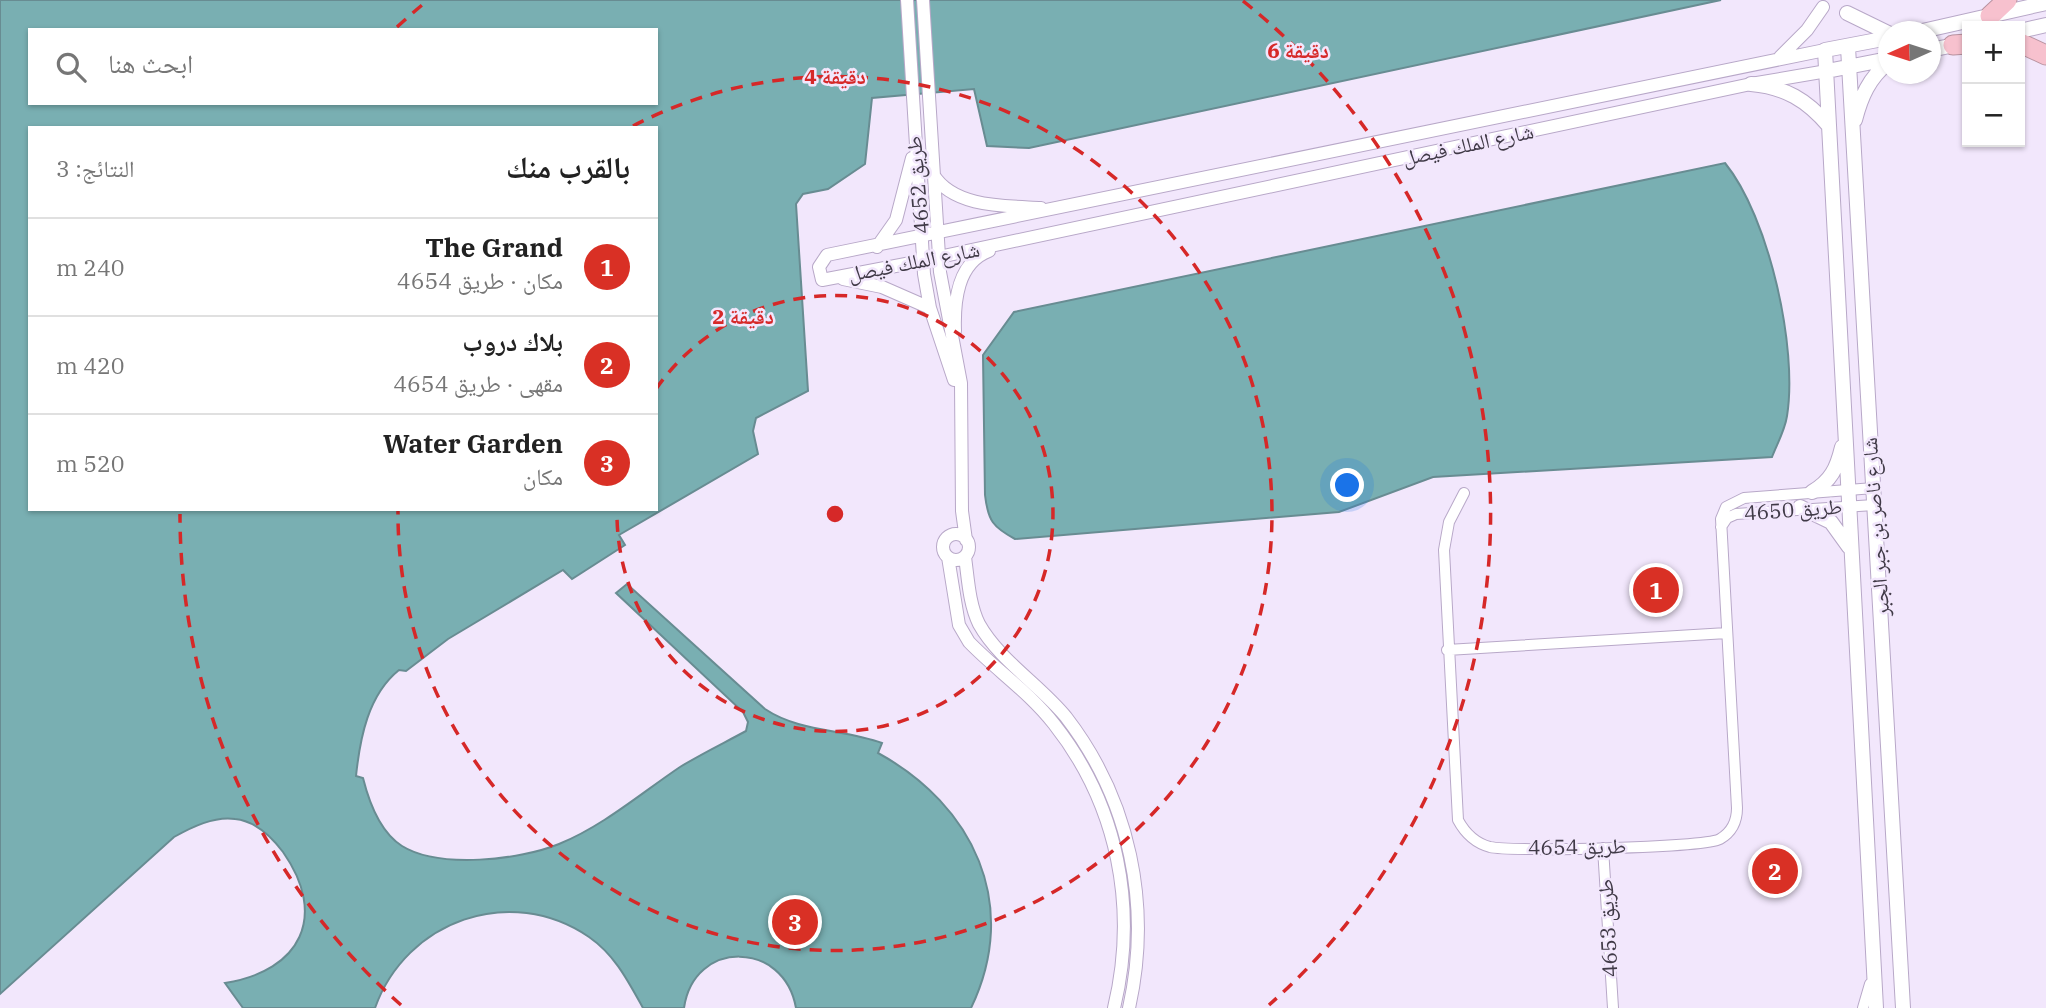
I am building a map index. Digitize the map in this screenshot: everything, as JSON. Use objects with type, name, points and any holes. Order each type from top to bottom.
[{"type":"highway","points":[[1990,16],[2007,0]]},
{"type":"highway","points":[[2025,45],[2046,55]]},
{"type":"main road","points":[[1941,27],[2046,3]]},
{"type":"main road","points":[[1847,13],[1878,30]]},
{"type":"main road","points":[[2025,29],[2046,25]]},
{"type":"main road","name":"شارع الملك فيصل","points":[[1825,50],[1878,39]]},
{"type":"main road","points":[[1941,48],[1962,44]]},
{"type":"main road","name":"شارع ناصر بن جبر الجبر","points":[[1848,47],[1903,1008]]},
{"type":"main road","name":"شارع ناصر بن جبر الجبر","points":[[1825,50],[1876,1008]]},
{"type":"main road","name":"شارع الملك فيصل","points":[[1826,71],[1878,63]]},
{"type":"main road","points":[[1852,131],[1861,97],[1878,72]]},
{"type":"main road","points":[[1751,84],[1769,85],[1795,95],[1817,112],[1829,127]]},
{"type":"main road","points":[[1812,492],[1825,484],[1834,472],[1845,432]]},
{"type":"main road","points":[[1800,508],[1831,522],[1851,550]]},
{"type":"street","name":"طريق 4652","points":[[907,0],[914,148],[930,308],[961,407]]},
{"type":"street","name":"طريق 4652","points":[[923,0],[943,299],[961,383],[962,511]]},
{"type":"street","points":[[1777,59],[1798,40],[1823,8]]},
{"type":"street","name":"شارع الملك فيصل","points":[[1825,50],[822,258],[819,267],[822,280],[1009,243],[1751,84],[1826,71]]},
{"type":"street","points":[[877,247],[896,220],[914,148]]},
{"type":"street","points":[[933,173],[940,185],[948,191],[978,201],[1060,209]]},
{"type":"street","points":[[956,353],[956,300],[960,281],[971,262],[982,254],[1009,243]]},
{"type":"street","points":[[832,278],[882,287],[930,308]]},
{"type":"street","name":"طريق 4650","points":[[1721,527],[1726,507],[1737,499],[1874,488]]},
{"type":"street","name":"طريق 4654","points":[[1464,493],[1453,512],[1444,540],[1455,814],[1465,832],[1483,845],[1499,849],[1604,848],[1713,842],[1729,832],[1734,825],[1737,808],[1721,527]]},
{"type":"street","name":"طريق 4650","points":[[1721,527],[1727,517],[1736,514],[1874,505]]},
{"type":"street","points":[[962,511],[954,535],[943,544],[948,557],[959,625],[969,642],[1053,722],[1088,776],[1107,820],[1124,902],[1123,955],[1114,1008]]},
{"type":"street","points":[[962,511],[969,547],[965,557],[972,605],[979,624],[1071,724],[1100,768],[1120,817],[1134,875],[1139,927],[1129,1008]]},
{"type":"street","points":[[954,535],[966,540]]},
{"type":"street","points":[[948,557],[955,560],[965,557]]},
{"type":"street","points":[[1447,650],[1727,633]]},
{"type":"street","name":"طريق 4653","points":[[1604,848],[1613,1008]]},
{"type":"street","points":[[1863,1008],[1867,1002],[1874,964]]},
{"type":"shaded area","points":[[0,0],[1721,0],[1029,148],[987,146],[974,89],[872,98],[865,164],[828,189],[803,194],[796,204],[808,391],[756,418],[753,431],[758,454],[619,535],[625,545],[572,579],[563,570],[448,639],[406,671],[399,670],[388,680],[373,705],[363,732],[356,776],[363,778],[372,806],[387,833],[402,846],[437,858],[480,860],[543,850],[575,837],[606,819],[680,767],[746,731],[748,722],[743,712],[616,593],[627,584],[765,709],[792,722],[882,743],[878,753],[911,775],[940,800],[962,829],[979,861],[989,895],[991,932],[985,969],[971,1008],[796,1008],[788,986],[775,970],[758,960],[739,957],[721,960],[704,969],[691,985],[684,1008],[643,1008],[614,960],[589,937],[558,921],[527,913],[495,913],[464,920],[436,933],[410,953],[390,978],[375,1008],[243,1008],[225,983],[251,977],[289,953],[299,937],[304,918],[304,898],[297,876],[273,840],[262,830],[242,820],[219,819],[203,823],[174,837],[0,994]]},
{"type":"shaded area","points":[[1725,163],[1741,187],[1755,216],[1777,284],[1784,320],[1788,355],[1787,416],[1772,457],[1433,477],[1339,512],[1015,539],[1001,531],[990,517],[985,495],[983,355],[1014,312]]},
{"type":"place","name":"The Grand","points":[[1656,590]]},
{"type":"place","name":"بلاك دروب","points":[[1775,871]]},
{"type":"place","name":"Water Garden","points":[[795,922]]}]
